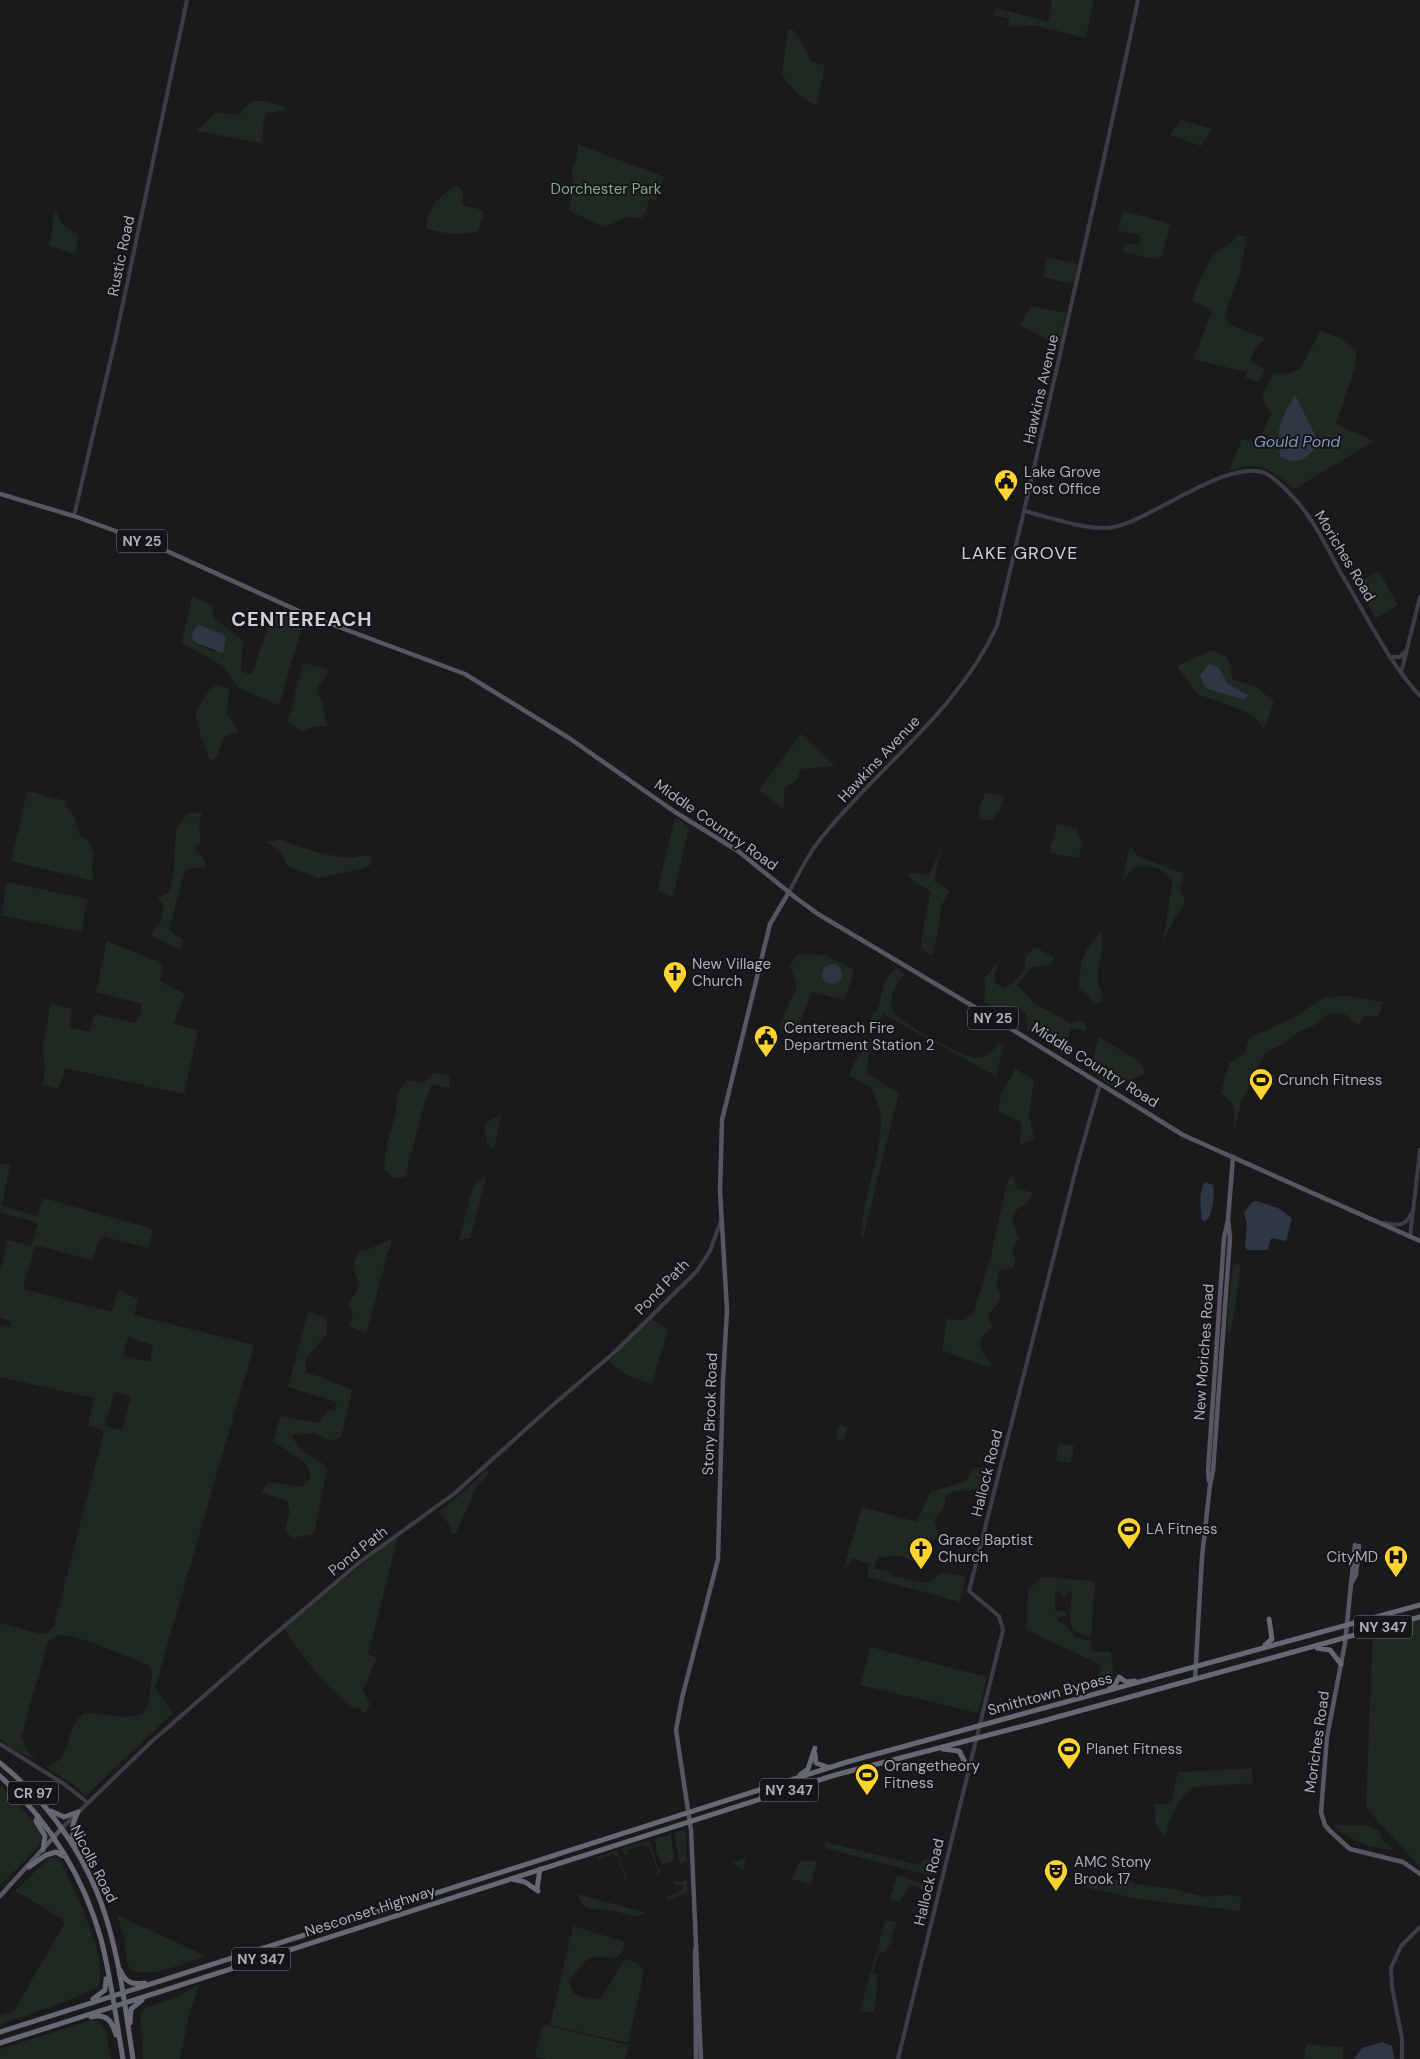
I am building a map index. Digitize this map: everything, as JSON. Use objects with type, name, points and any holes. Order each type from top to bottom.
[{"type":"highway","name":"Smithtown Bypass","points":[[689,1812],[830,1767],[1420,1605]]},
{"type":"highway","name":"Smithtown Bypass","points":[[690,1822],[835,1775],[976,1739],[1420,1617]]},
{"type":"highway","points":[[1259,1649],[1271,1640],[1269,1619],[1276,1638],[1288,1642]]},
{"type":"highway","points":[[1304,1649],[1326,1648],[1332,1652],[1341,1664]]},
{"type":"highway","points":[[1098,1694],[1115,1685],[1119,1677],[1128,1682],[1145,1681]]},
{"type":"highway","points":[[796,1778],[808,1769],[815,1748],[814,1758],[816,1763],[830,1767]]},
{"type":"highway","points":[[935,1749],[958,1750],[968,1768]]},
{"type":"highway","name":"Nicolls Road","points":[[0,1763],[31,1790],[62,1828],[81,1860],[105,1914],[124,2003],[133,2059]]},
{"type":"highway","name":"Nicolls Road","points":[[0,1776],[22,1797],[55,1837],[71,1866],[93,1914],[106,1961],[123,2059]]},
{"type":"highway","points":[[44,1806],[60,1817],[78,1812]]},
{"type":"highway","points":[[78,1812],[72,1823],[72,1832],[81,1860]]},
{"type":"highway","name":"Nesconset Highway","points":[[0,2032],[689,1812]]},
{"type":"highway","points":[[38,1816],[36,1821],[45,1836],[43,1850]]},
{"type":"highway","name":"Nesconset Highway","points":[[0,2043],[690,1822]]},
{"type":"highway","points":[[29,1867],[46,1855],[56,1852],[60,1853],[71,1866]]},
{"type":"highway","points":[[511,1879],[525,1882],[537,1890],[540,1869]]},
{"type":"highway","points":[[81,2006],[99,1996],[105,1990],[106,1961]]},
{"type":"highway","points":[[116,1962],[124,1978],[130,1983],[137,1984],[165,1979]]},
{"type":"highway","points":[[130,2041],[129,2016],[131,2009],[136,2003],[153,1994]]},
{"type":"highway","points":[[62,2023],[95,2016],[106,2017],[113,2024],[122,2051]]},
{"type":"main road","name":"Middle Country Road","points":[[0,494],[74,516],[163,549],[312,617],[465,674],[569,738],[675,812],[738,852],[818,914],[1183,1135],[1420,1241]]},
{"type":"main road","name":"Stony Brook Road","points":[[701,2059],[694,1963],[695,1941],[690,1822],[677,1744],[676,1726],[718,1559],[723,1371],[727,1310],[721,1221],[720,1161],[722,1120],[770,924],[789,892]]},
{"type":"main road","name":"New Moriches Road","points":[[1195,1679],[1202,1557],[1213,1471],[1226,1293],[1230,1238],[1228,1220],[1233,1158]]},
{"type":"main road","name":"Moriches Road","points":[[1357,1546],[1346,1637],[1328,1737],[1321,1812],[1325,1825],[1350,1849],[1403,1862],[1420,1874]]},
{"type":"main road","name":"Pond Path","points":[[0,1896],[29,1867],[62,1828]]},
{"type":"main road","name":"Stony Brook Road","points":[[696,2059],[698,2034]]},
{"type":"street","name":"Rustic Road","points":[[74,516],[115,341],[187,0]]},
{"type":"street","name":"Hawkins Avenue","points":[[789,892],[802,867],[826,832],[922,732],[986,650],[997,626],[1122,84],[1138,0]]},
{"type":"street","name":"Moriches Road","points":[[1024,511],[1105,529],[1116,527],[1135,519],[1187,493],[1229,475],[1252,471],[1266,474],[1292,495],[1316,525],[1389,657],[1420,696]]},
{"type":"street","points":[[1401,674],[1420,596]]},
{"type":"street","points":[[1389,657],[1396,658],[1403,655],[1408,645]]},
{"type":"street","name":"Hallock Road","points":[[898,2059],[1003,1630],[1000,1616],[969,1591],[1077,1164],[1100,1084]]},
{"type":"street","points":[[1410,1237],[1420,1150]]},
{"type":"street","points":[[1378,1222],[1401,1225],[1410,1218],[1412,1212]]},
{"type":"street","name":"Pond Path","points":[[62,1828],[149,1744],[282,1628],[360,1562],[455,1493],[546,1411],[608,1360],[696,1271],[710,1251],[721,1221]]},
{"type":"street","points":[[0,1744],[64,1784],[87,1802]]},
{"type":"street","points":[[1402,2059],[1402,2039],[1390,1974],[1396,1953],[1420,1927]]},
{"type":"green space","points":[[1052,0],[1094,0],[1086,38],[1034,25],[1008,27],[1010,19],[994,15],[996,8],[1049,22]]},
{"type":"green space","points":[[788,30],[793,30],[802,42],[811,62],[825,65],[817,105],[796,92],[782,73]]},
{"type":"green space","points":[[253,101],[265,101],[286,107],[284,111],[265,113],[261,143],[196,131],[216,113],[240,115],[244,108]]},
{"type":"green space","points":[[1181,120],[1213,129],[1201,146],[1170,135]]},
{"type":"green space","name":"Dorchester Park","points":[[578,144],[664,177],[656,201],[649,199],[645,215],[643,214],[642,218],[627,217],[605,227],[569,211],[573,162],[576,161]]},
{"type":"green space","points":[[457,185],[463,192],[462,205],[482,210],[484,213],[478,231],[452,234],[426,228],[426,222],[431,209],[440,197]]},
{"type":"green space","points":[[55,208],[63,224],[69,230],[78,234],[76,254],[50,246]]},
{"type":"green space","points":[[1124,211],[1170,224],[1162,257],[1154,259],[1123,252],[1124,245],[1139,244],[1141,239],[1140,235],[1120,231],[1118,228]]},
{"type":"green space","points":[[1237,235],[1247,237],[1239,275],[1226,311],[1227,321],[1230,325],[1265,338],[1254,350],[1250,362],[1265,369],[1259,382],[1246,378],[1247,370],[1246,372],[1193,359],[1212,311],[1193,301],[1193,297],[1210,260],[1217,252],[1232,242]]},
{"type":"green space","points":[[1047,257],[1078,264],[1073,284],[1043,277]]},
{"type":"green space","points":[[1031,306],[1066,313],[1060,346],[1019,325]]},
{"type":"green space","points":[[1320,331],[1340,338],[1356,351],[1355,367],[1336,424],[1374,441],[1294,489],[1279,476],[1257,466],[1248,466],[1229,471],[1242,439],[1258,443],[1271,414],[1262,397],[1273,373],[1289,374],[1301,368]]},
{"type":"green space","points":[[1379,571],[1398,605],[1376,618],[1356,584]]},
{"type":"green space","points":[[192,596],[213,606],[213,618],[243,640],[241,671],[251,675],[275,609],[305,623],[279,705],[238,688],[223,666],[182,643]],"holes":[[[221,634],[226,638],[226,643],[214,652],[196,643],[191,638]]]},
{"type":"green space","points":[[1212,650],[1228,658],[1233,680],[1255,686],[1274,702],[1264,729],[1254,716],[1243,710],[1197,694],[1177,666]],"holes":[[[1219,668],[1228,684],[1221,692],[1208,689]]]},
{"type":"green space","points":[[303,663],[327,669],[328,674],[319,685],[317,692],[323,704],[328,726],[317,726],[301,731],[288,722]]},
{"type":"green space","points":[[217,684],[229,689],[227,713],[239,732],[223,737],[218,755],[211,761],[202,741],[195,713],[206,695]]},
{"type":"green space","points":[[801,734],[835,766],[801,769],[797,780],[785,788],[783,809],[759,790]]},
{"type":"green space","points":[[27,791],[66,801],[67,808],[74,816],[80,836],[89,840],[94,855],[92,865],[94,881],[11,861]]},
{"type":"green space","points":[[990,793],[1004,796],[1000,811],[996,813],[993,820],[980,820],[979,810],[981,804],[985,794]]},
{"type":"green space","points":[[202,812],[199,824],[201,843],[195,846],[196,852],[203,858],[206,867],[192,868],[184,872],[169,930],[184,940],[180,950],[152,936],[154,929],[161,922],[164,905],[157,898],[169,893],[173,876],[176,830],[187,814]]},
{"type":"green space","points":[[675,817],[689,827],[673,897],[657,891]]},
{"type":"green space","points":[[1057,824],[1078,829],[1077,835],[1083,842],[1078,858],[1049,853]]},
{"type":"green space","points":[[282,840],[306,849],[340,857],[371,856],[372,863],[366,868],[319,878],[288,866],[282,854],[266,841]]},
{"type":"green space","points":[[942,846],[934,881],[950,891],[942,904],[932,956],[922,949],[922,934],[931,891],[914,882],[907,873],[929,875]]},
{"type":"green space","points":[[1130,846],[1139,857],[1182,873],[1183,880],[1180,891],[1183,895],[1184,903],[1163,941],[1173,880],[1160,869],[1140,866],[1134,867],[1122,882]]},
{"type":"green space","points":[[7,882],[88,899],[81,932],[1,915]]},
{"type":"green space","points":[[1102,932],[1098,980],[1103,1003],[1094,1003],[1087,994],[1079,989],[1080,972],[1086,951]]},
{"type":"green space","points":[[107,941],[154,960],[163,967],[160,981],[185,994],[174,1024],[198,1030],[184,1094],[65,1068],[59,1089],[42,1085],[45,1070],[42,1049],[51,1003],[72,1009],[69,1027],[89,1032],[95,1014],[135,1023],[140,1015],[142,1004],[96,992]]},
{"type":"green space","points":[[1034,947],[1054,957],[1051,965],[1032,968],[1017,985],[1034,1003],[1070,1023],[1079,1020],[1086,1024],[1086,1031],[1071,1028],[1064,1053],[1027,1030],[1026,1013],[1017,1009],[1013,1013],[1013,1008],[1008,1004],[1007,1017],[984,1001],[986,987],[983,980],[999,960],[994,976],[995,983],[1004,988],[1013,983],[1024,970],[1026,957]]},
{"type":"green space","points":[[797,954],[825,955],[854,970],[845,1000],[812,992],[794,1035],[789,1036],[779,1027],[796,988],[790,966]],"holes":[[[829,964],[840,967],[838,982],[829,984]]]},
{"type":"green space","points":[[896,968],[905,975],[898,981],[892,996],[892,1010],[900,1018],[932,1039],[967,1056],[978,1058],[986,1056],[999,1043],[1004,1045],[996,1076],[883,1014],[871,1032],[871,1019],[878,1009],[885,980]]},
{"type":"green space","points":[[1345,996],[1383,1002],[1379,1016],[1364,1016],[1360,1024],[1354,1022],[1347,1015],[1334,1013],[1327,1015],[1317,1024],[1300,1031],[1286,1042],[1265,1053],[1242,1101],[1234,1131],[1235,1113],[1233,1106],[1221,1093],[1229,1063],[1245,1053],[1249,1038],[1293,1018],[1323,998]]},
{"type":"green space","points":[[1099,1037],[1140,1062],[1146,1073],[1114,1088],[1090,1070]]},
{"type":"green space","points":[[872,1039],[866,1073],[899,1093],[863,1238],[861,1237],[862,1222],[878,1149],[881,1115],[873,1089],[849,1075],[854,1063]]},
{"type":"green space","points":[[1015,1069],[1034,1080],[1029,1115],[1034,1139],[1020,1144],[1021,1122],[998,1112],[1001,1095]]},
{"type":"green space","points":[[434,1073],[449,1075],[450,1088],[432,1084],[424,1104],[405,1177],[393,1178],[384,1169],[387,1143],[396,1111],[398,1092],[407,1080],[424,1083]]},
{"type":"green space","points":[[501,1114],[494,1149],[488,1145],[485,1131],[486,1123]]},
{"type":"green space","points":[[0,1163],[10,1165],[2,1206],[38,1216],[43,1198],[153,1229],[148,1248],[101,1236],[92,1260],[35,1245],[23,1289],[112,1312],[118,1290],[138,1299],[134,1315],[254,1345],[155,1688],[173,1713],[85,1796],[76,1786],[46,1767],[61,1758],[73,1727],[84,1713],[127,1717],[142,1715],[149,1703],[152,1673],[150,1666],[117,1652],[66,1635],[58,1635],[48,1641],[21,1738],[30,1754],[38,1760],[12,1748],[0,1738],[0,1623],[41,1634],[46,1634],[54,1626],[104,1431],[88,1426],[94,1398],[0,1377],[0,1325],[10,1327],[11,1321],[0,1318],[0,1272],[7,1240],[31,1246],[38,1223],[0,1213]],"holes":[[[128,1337],[153,1345],[150,1362],[123,1356]],[[114,1392],[131,1397],[122,1430],[105,1426]]]},
{"type":"green space","points":[[487,1174],[470,1238],[459,1240],[475,1184]]},
{"type":"green space","points":[[1013,1175],[1016,1188],[1033,1193],[1026,1205],[1018,1208],[1012,1218],[1019,1239],[1012,1248],[1015,1259],[1014,1268],[998,1271],[997,1288],[1001,1294],[998,1304],[988,1316],[993,1327],[986,1332],[980,1342],[982,1351],[994,1367],[981,1365],[942,1350],[947,1319],[964,1320],[974,1313],[992,1251],[1007,1183]]},
{"type":"green space","points":[[392,1239],[366,1333],[349,1326],[353,1316],[348,1304],[359,1287],[353,1265],[359,1251],[367,1250]]},
{"type":"green space","points":[[1233,1264],[1241,1265],[1231,1332],[1233,1334],[1226,1332]]},
{"type":"green space","points":[[308,1311],[327,1318],[326,1335],[306,1359],[306,1373],[352,1389],[341,1437],[332,1441],[315,1433],[292,1435],[300,1449],[319,1461],[327,1469],[314,1534],[292,1538],[285,1530],[290,1510],[287,1501],[261,1492],[268,1482],[301,1487],[309,1481],[310,1472],[303,1461],[273,1441],[281,1416],[319,1423],[328,1411],[335,1410],[337,1402],[288,1387]]},
{"type":"green space","points":[[652,1319],[668,1329],[652,1384],[629,1376],[609,1361]]},
{"type":"green space","points":[[839,1425],[847,1427],[844,1440],[836,1439]]},
{"type":"green space","points":[[1059,1443],[1074,1446],[1071,1463],[1056,1460]]},
{"type":"green space","points":[[993,1467],[984,1490],[954,1491],[945,1496],[945,1505],[934,1520],[938,1535],[933,1541],[927,1542],[920,1555],[913,1561],[899,1556],[878,1557],[873,1569],[887,1571],[893,1576],[919,1582],[929,1582],[943,1572],[966,1577],[960,1602],[868,1577],[869,1564],[853,1558],[843,1571],[862,1507],[917,1522],[930,1492],[965,1482],[973,1468]]},
{"type":"green space","points":[[485,1471],[490,1473],[477,1486],[455,1535],[451,1533],[449,1524],[438,1512],[459,1496]]},
{"type":"green space","points":[[395,1538],[397,1540],[368,1654],[377,1658],[363,1690],[370,1704],[365,1714],[356,1707],[355,1709],[333,1691],[307,1661],[283,1628]]},
{"type":"green space","points":[[1043,1577],[1095,1581],[1091,1637],[1082,1634],[1072,1626],[1070,1615],[1072,1592],[1068,1591],[1066,1596],[1062,1597],[1061,1592],[1055,1591],[1055,1610],[1067,1612],[1065,1616],[1059,1617],[1058,1621],[1065,1624],[1075,1637],[1091,1641],[1091,1651],[1111,1652],[1114,1680],[1094,1686],[1101,1667],[1097,1663],[1026,1630],[1028,1589]]},
{"type":"green space","points":[[1420,1616],[1420,1867],[1366,1808],[1373,1631]]},
{"type":"green space","points":[[870,1647],[987,1677],[978,1713],[860,1685]]},
{"type":"green space","points":[[1252,1767],[1253,1783],[1194,1787],[1179,1803],[1172,1816],[1165,1837],[1156,1826],[1154,1804],[1171,1804],[1178,1772],[1248,1769]]},
{"type":"green space","points":[[0,1785],[39,1827],[41,1838],[37,1848],[0,1886]]},
{"type":"green space","points":[[1334,1825],[1369,1826],[1379,1830],[1383,1841],[1395,1850],[1362,1844]]},
{"type":"green space","points":[[683,1830],[686,1834],[686,1861],[681,1863],[674,1833]]},
{"type":"green space","points":[[671,1834],[674,1861],[662,1864],[657,1853],[655,1839]]},
{"type":"green space","points":[[650,1841],[657,1866],[661,1871],[656,1876],[655,1874],[658,1872],[649,1846],[646,1847],[644,1845],[627,1850],[626,1858],[629,1857],[626,1859],[622,1848]]},
{"type":"green space","points":[[825,1842],[914,1864],[921,1864],[923,1859],[938,1861],[939,1864],[934,1866],[932,1876],[825,1848]]},
{"type":"green space","points":[[617,1850],[627,1879],[625,1881],[623,1880],[625,1879],[618,1856],[615,1857],[614,1854],[599,1859],[599,1862],[597,1857]]},
{"type":"green space","points":[[50,1857],[58,1858],[61,1862],[81,1906],[96,1945],[100,1963],[100,1978],[97,1988],[49,2008],[0,2024],[0,2015],[14,2011],[64,1924],[62,1919],[15,1891]]},
{"type":"green space","points":[[746,1857],[743,1868],[746,1871],[733,1863]]},
{"type":"green space","points":[[810,1860],[817,1862],[811,1885],[792,1879],[800,1861]]},
{"type":"green space","points":[[663,1874],[673,1881],[683,1882],[684,1879],[685,1882],[685,1879],[687,1879],[687,1893],[668,1900],[665,1896],[683,1890],[683,1884],[674,1886],[675,1884]]},
{"type":"green space","points":[[897,1875],[933,1888],[932,1896],[925,1890],[910,1884],[900,1902],[890,1900]]},
{"type":"green space","points":[[1091,1877],[1107,1883],[1125,1877],[1136,1884],[1174,1889],[1205,1897],[1229,1895],[1241,1897],[1240,1911],[1138,1899],[1084,1887]]},
{"type":"green space","points":[[577,1894],[646,1912],[635,1917],[611,1910],[587,1908],[581,1903]]},
{"type":"green space","points":[[117,1915],[206,1956],[154,1972],[143,1973],[134,1971],[128,1964],[124,1937]]},
{"type":"green space","points":[[885,1921],[897,1922],[892,1934],[893,1940],[885,1952],[878,1954],[873,1973],[878,1975],[874,2012],[860,2011]]},
{"type":"green space","points":[[573,1926],[625,1942],[622,1953],[616,1958],[593,1957],[588,1959],[569,1981],[573,1993],[580,1997],[601,1999],[624,1959],[636,1962],[643,1969],[628,2043],[550,2025]]},
{"type":"green space","points":[[200,1984],[190,2011],[180,2059],[143,2059],[140,2013],[145,2008],[177,1997]]},
{"type":"green space","points":[[90,2021],[99,2021],[106,2032],[111,2059],[0,2059],[0,2049]]},
{"type":"green space","points":[[543,2025],[629,2045],[625,2059],[548,2059],[535,2056]]},
{"type":"green space","points":[[1306,2044],[1343,2047],[1343,2059],[1304,2059]]},
{"type":"water","name":"Gould Pond","points":[[1295,395],[1319,443],[1303,459],[1294,461],[1281,458],[1278,440],[1283,417]]},
{"type":"water","points":[[199,625],[222,634],[226,638],[223,653],[196,643],[191,638],[194,629]]},
{"type":"water","points":[[1209,664],[1219,668],[1228,684],[1248,695],[1245,700],[1208,689],[1203,684],[1200,675]]},
{"type":"water","points":[[832,964],[839,967],[842,974],[839,981],[832,984],[825,981],[822,974],[825,967]]},
{"type":"water","points":[[1205,1182],[1213,1185],[1214,1193],[1212,1209],[1206,1221],[1202,1220],[1200,1205]]},
{"type":"water","points":[[1256,1201],[1278,1208],[1292,1218],[1286,1241],[1272,1238],[1268,1250],[1247,1250],[1245,1245],[1247,1222],[1244,1213],[1251,1203]]},
{"type":"water","points":[[1382,2042],[1392,2046],[1394,2059],[1354,2059],[1362,2048]]},
{"type":"place","name":"Lake Grove Post Office","points":[[1006,502]]},
{"type":"place","name":"New Village Church","points":[[675,994]]},
{"type":"place","name":"Centereach Fire Department Station 2","points":[[766,1058]]},
{"type":"place","name":"Crunch Fitness","points":[[1261,1101]]},
{"type":"place","name":"LA Fitness","points":[[1129,1550]]},
{"type":"place","name":"Grace Baptist Church","points":[[921,1570]]},
{"type":"place","name":"CityMD","points":[[1396,1578]]},
{"type":"place","name":"Planet Fitness","points":[[1069,1770]]},
{"type":"place","name":"Orangetheory Fitness","points":[[867,1796]]},
{"type":"place","name":"AMC Stony Brook 17","points":[[1056,1892]]},
{"type":"district","name":"LAKE GROVE","points":[[1020,553]]},
{"type":"district","name":"CENTEREACH","points":[[302,619]]}]
